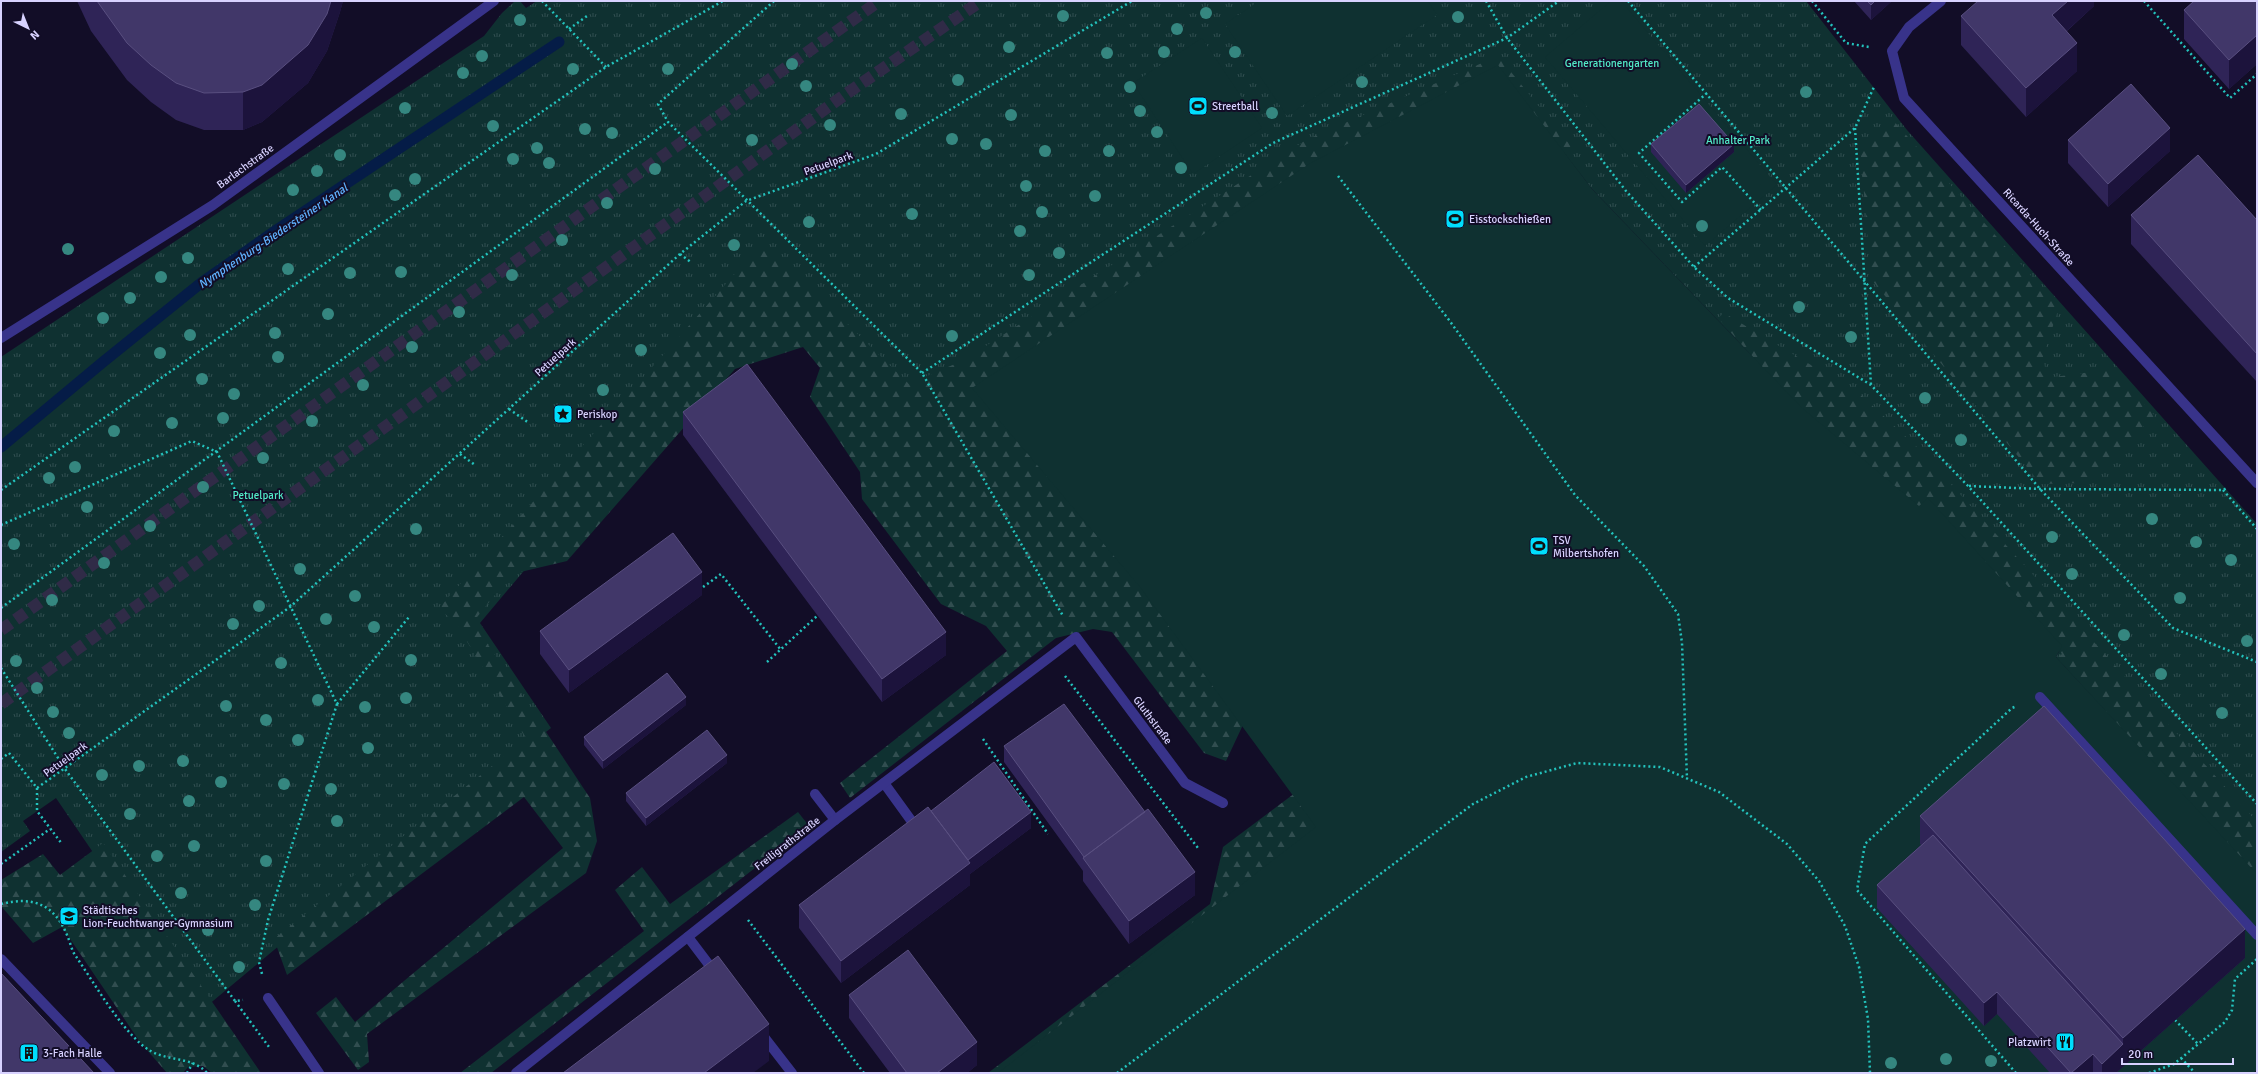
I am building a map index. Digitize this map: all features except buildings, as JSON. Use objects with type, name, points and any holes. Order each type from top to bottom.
[{"type":"street","name":"Barlachstraße","points":[[1,338],[213,205],[494,1]]},
{"type":"street","points":[[1892,51],[1909,27],[1941,1]]},
{"type":"street","name":"Ricarda-Huch-Straße","points":[[1892,51],[1904,98],[2255,477]]},
{"type":"street","name":"Freiligrathstraße","points":[[516,1073],[835,820],[1076,637]]},
{"type":"street","name":"Gluthstraße","points":[[1076,637],[1185,783],[1223,803]]},
{"type":"street","points":[[2040,696],[2257,935]]},
{"type":"street","points":[[884,783],[921,835]]},
{"type":"street","points":[[815,794],[835,820]]},
{"type":"street","points":[[688,937],[721,981]]},
{"type":"street","points":[[1,959],[110,1073]]},
{"type":"street","points":[[268,998],[319,1073]]},
{"type":"street","points":[[754,1024],[792,1073]]},
{"type":"path","points":[[542,1],[606,67]]},
{"type":"path","points":[[1,490],[606,67],[723,1]]},
{"type":"path","points":[[774,1],[658,104],[668,122],[922,373],[1076,637]]},
{"type":"path","name":"Petuelpark","points":[[1,759],[9,753],[37,788],[290,607],[680,254],[746,200],[876,154],[1132,1]]},
{"type":"path","points":[[1486,1],[1507,38],[1626,191],[1694,267],[1728,298],[1871,385],[1968,486],[2257,804]]},
{"type":"path","points":[[922,373],[1273,143],[1507,38],[1559,1]]},
{"type":"path","points":[[1628,1],[1707,93],[1785,189],[2040,489],[2174,628],[2257,662]]},
{"type":"path","points":[[1694,267],[1855,128],[1892,51],[1846,43],[1812,1]]},
{"type":"path","points":[[2144,1],[2230,98],[2257,74]]},
{"type":"path","points":[[569,29],[587,16]]},
{"type":"path","points":[[1707,93],[1639,153],[1682,202],[1722,167],[1761,210]]},
{"type":"path","points":[[1,608],[668,122]]},
{"type":"path","points":[[1855,128],[1863,279],[1871,385]]},
{"type":"path","points":[[1338,176],[1449,320],[1575,495],[1644,566],[1678,614],[1682,643],[1688,779]]},
{"type":"path","points":[[680,254],[692,262]]},
{"type":"path","points":[[509,409],[529,423]]},
{"type":"path","points":[[1,525],[192,441],[217,452],[337,704]]},
{"type":"path","points":[[460,454],[475,465]]},
{"type":"path","points":[[1968,486],[2040,489],[2223,490],[2255,477]]},
{"type":"path","points":[[2223,490],[2257,529]]},
{"type":"path","points":[[699,590],[721,574],[780,650]]},
{"type":"path","points":[[767,662],[817,616]]},
{"type":"path","points":[[235,1001],[268,998],[259,962],[268,920],[337,704],[409,617]]},
{"type":"path","points":[[1050,657],[1198,848]]},
{"type":"path","points":[[1,668],[64,769],[270,1049]]},
{"type":"path","points":[[2016,1073],[1857,890],[1865,844],[2012,708],[2040,696]]},
{"type":"path","points":[[969,718],[1048,834]]},
{"type":"path","points":[[1117,1073],[1473,804],[1526,777],[1577,763],[1660,767],[1719,792],[1787,844],[1819,881],[1845,926],[1859,967],[1868,1018],[1870,1073]]},
{"type":"path","points":[[37,788],[37,811],[62,844]]},
{"type":"path","points":[[1,864],[50,829]]},
{"type":"path","points":[[1,904],[30,900],[45,907],[54,914],[68,935],[74,953],[123,1024],[143,1046],[163,1058],[193,1063],[208,1073]]},
{"type":"path","points":[[733,901],[864,1073]]},
{"type":"path","points":[[2149,1073],[2174,1064],[2225,1022],[2232,1010],[2235,979],[2257,959]]},
{"type":"path","points":[[2175,1020],[2198,1044]]},
{"type":"path","points":[[2181,1058],[2194,1073]]},
{"type":"path","points":[[187,1073],[193,1063]]},
{"type":"green space","name":"Petuelpark","points":[[515,1],[520,1],[526,8],[537,1],[1806,1],[1907,130],[2257,524],[2257,874],[2056,657],[2062,646],[1802,408],[1592,189],[1497,66],[909,399],[776,271],[480,623],[551,728],[336,898],[201,1011],[56,798],[23,821],[30,831],[1,852],[1,357],[484,36],[502,13]]},
{"type":"green space","points":[[1259,1],[1428,1],[1437,15],[1287,116],[1225,24]]},
{"type":"green space","name":"Generationengarten","points":[[1611,1],[1621,1],[1777,185],[1705,246],[1545,57]]},
{"type":"green space","name":"Streetball","points":[[1202,38],[1262,128],[1193,174],[1133,83]]},
{"type":"green space","points":[[1498,56],[1571,146],[1512,196],[1249,712],[1226,761],[1204,753],[1112,632],[1093,629],[1056,638],[850,798],[840,783],[1007,651],[986,626],[941,604],[862,499],[860,472],[810,397],[820,368],[803,347],[735,369],[567,561],[512,574],[473,622],[590,798],[597,841],[586,873],[367,1034],[369,1062],[358,1070],[316,1013],[336,997],[355,1022],[563,848],[524,797],[287,975],[274,939],[526,739],[457,625],[439,608],[763,242],[909,384],[964,360],[1306,140]]},
{"type":"green space","name":"TSV Milbertshofen","points":[[1498,65],[1592,189],[1802,408],[1919,506],[1928,498],[2062,646],[2056,657],[2257,874],[2257,1070],[2253,1073],[998,1073],[1316,827],[1140,587],[972,388],[1309,164]]},
{"type":"green space","points":[[1891,118],[2059,307],[2043,357],[2047,378],[2113,369],[2155,416],[2082,483],[2041,484],[1871,279],[1860,145]]},
{"type":"green space","points":[[1724,313],[1861,395],[1918,448],[2257,822],[2257,877],[2057,658],[2062,654],[1928,503],[1902,525],[1718,318]]},
{"type":"green space","points":[[1299,790],[1357,872],[1097,1073],[988,1073],[1210,904],[1223,847]]},
{"type":"green space","points":[[798,812],[809,826],[491,1073],[460,1073],[644,931],[615,890],[642,867],[670,904]]},
{"type":"green space","points":[[103,843],[261,1073],[212,1073],[203,1066],[188,1067],[183,1073],[167,1073],[140,1042],[62,927],[33,943],[1,906],[1,880],[43,854],[60,875]]},
{"type":"waterway","name":"Nymphenburg-Biedersteiner Kanal","points":[[1,447],[201,283],[278,229],[559,42]]},
{"type":"tunnel","points":[[1,630],[879,1]]},
{"type":"tunnel","points":[[1,704],[846,94],[981,1]]},
{"type":"place","name":"Streetball","points":[[1198,106]]},
{"type":"place","name":"Eisstockschießen","points":[[1455,219]]},
{"type":"place","name":"Periskop","points":[[563,414]]},
{"type":"place","name":"TSV Milbertshofen","points":[[1539,546]]},
{"type":"place","name":"Städtisches Lion-Feuchtwanger-Gymnasium","points":[[69,916]]},
{"type":"place","name":"Platzwirt","points":[[2065,1042]]},
{"type":"place","name":"3-Fach Halle","points":[[29,1053]]},
{"type":"park label","name":"Anhalter Park","points":[[1738,140]]}]
